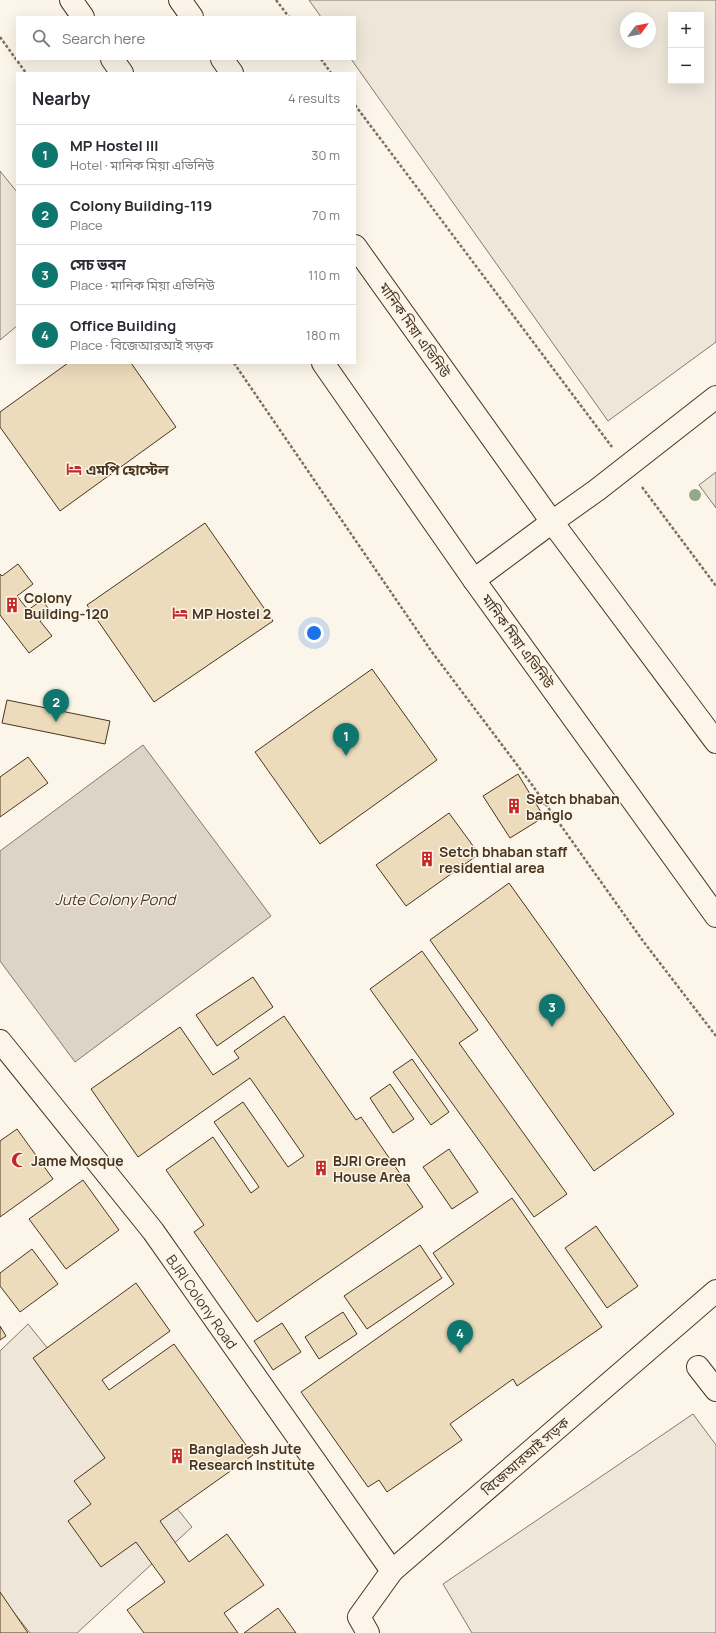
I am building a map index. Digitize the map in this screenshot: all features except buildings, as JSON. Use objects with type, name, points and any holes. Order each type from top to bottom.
[{"type":"main road","points":[[72,0],[82,16]]},
{"type":"main road","points":[[180,0],[191,16]]},
{"type":"main road","points":[[113,60],[121,72]]},
{"type":"main road","points":[[223,60],[231,72]]},
{"type":"main road","name":"মানিক মিয়া এভিনিউ","points":[[356,247],[552,522],[716,742]]},
{"type":"main road","name":"মানিক মিয়া এভিনিউ","points":[[324,364],[474,580],[716,916]]},
{"type":"main road","points":[[474,580],[597,490],[716,397]]},
{"type":"main road","name":"BJRI Colony Road","points":[[0,1041],[153,1231],[392,1571]]},
{"type":"main road","name":"বিজেআরআই সড়ক","points":[[368,1633],[359,1617],[392,1571],[716,1291]]},
{"type":"main road","points":[[698,1367],[716,1390]]},
{"type":"path","points":[[276,0],[288,16]]},
{"type":"path","points":[[0,38],[16,60]]},
{"type":"path","points":[[16,60],[25,72]]},
{"type":"path","points":[[321,60],[330,72]]},
{"type":"path","points":[[356,106],[716,586]]},
{"type":"path","points":[[235,364],[432,652],[530,782],[643,941],[716,1036]]},
{"type":"shaded area","points":[[309,0],[716,0],[716,342],[608,421],[352,60],[356,60],[356,16],[320,16]]},
{"type":"shaded area","points":[[0,171],[16,191],[16,327],[0,340]]},
{"type":"shaded area","points":[[716,472],[716,508],[699,485]]},
{"type":"shaded area","points":[[28,1324],[192,1527],[77,1633],[30,1633],[0,1595],[0,1351]]},
{"type":"shaded area","points":[[693,1414],[716,1445],[716,1633],[472,1633],[443,1584]]},
{"type":"water","name":"Jute Colony Pond","points":[[143,745],[271,916],[75,1062],[0,961],[0,851]]},
{"type":"place","name":"এমপি হোস্টেল","points":[[74,469]]},
{"type":"place","name":"Colony Building-120","points":[[12,605]]},
{"type":"place","name":"MP Hostel 2","points":[[180,613]]},
{"type":"place","name":"Colony Building-119","points":[[56,722]]},
{"type":"place","name":"MP Hostel III","points":[[346,756]]},
{"type":"place","name":"Setch bhaban banglo","points":[[514,806]]},
{"type":"place","name":"Setch bhaban staff residential area","points":[[427,859]]},
{"type":"place","name":"সেচ ভবন","points":[[552,1027]]},
{"type":"place","name":"Jame Mosque","points":[[19,1160]]},
{"type":"place","name":"BJRI Green House Area","points":[[321,1168]]},
{"type":"place","name":"Office Building","points":[[460,1353]]},
{"type":"place","name":"Bangladesh Jute Research Institute","points":[[177,1456]]}]
